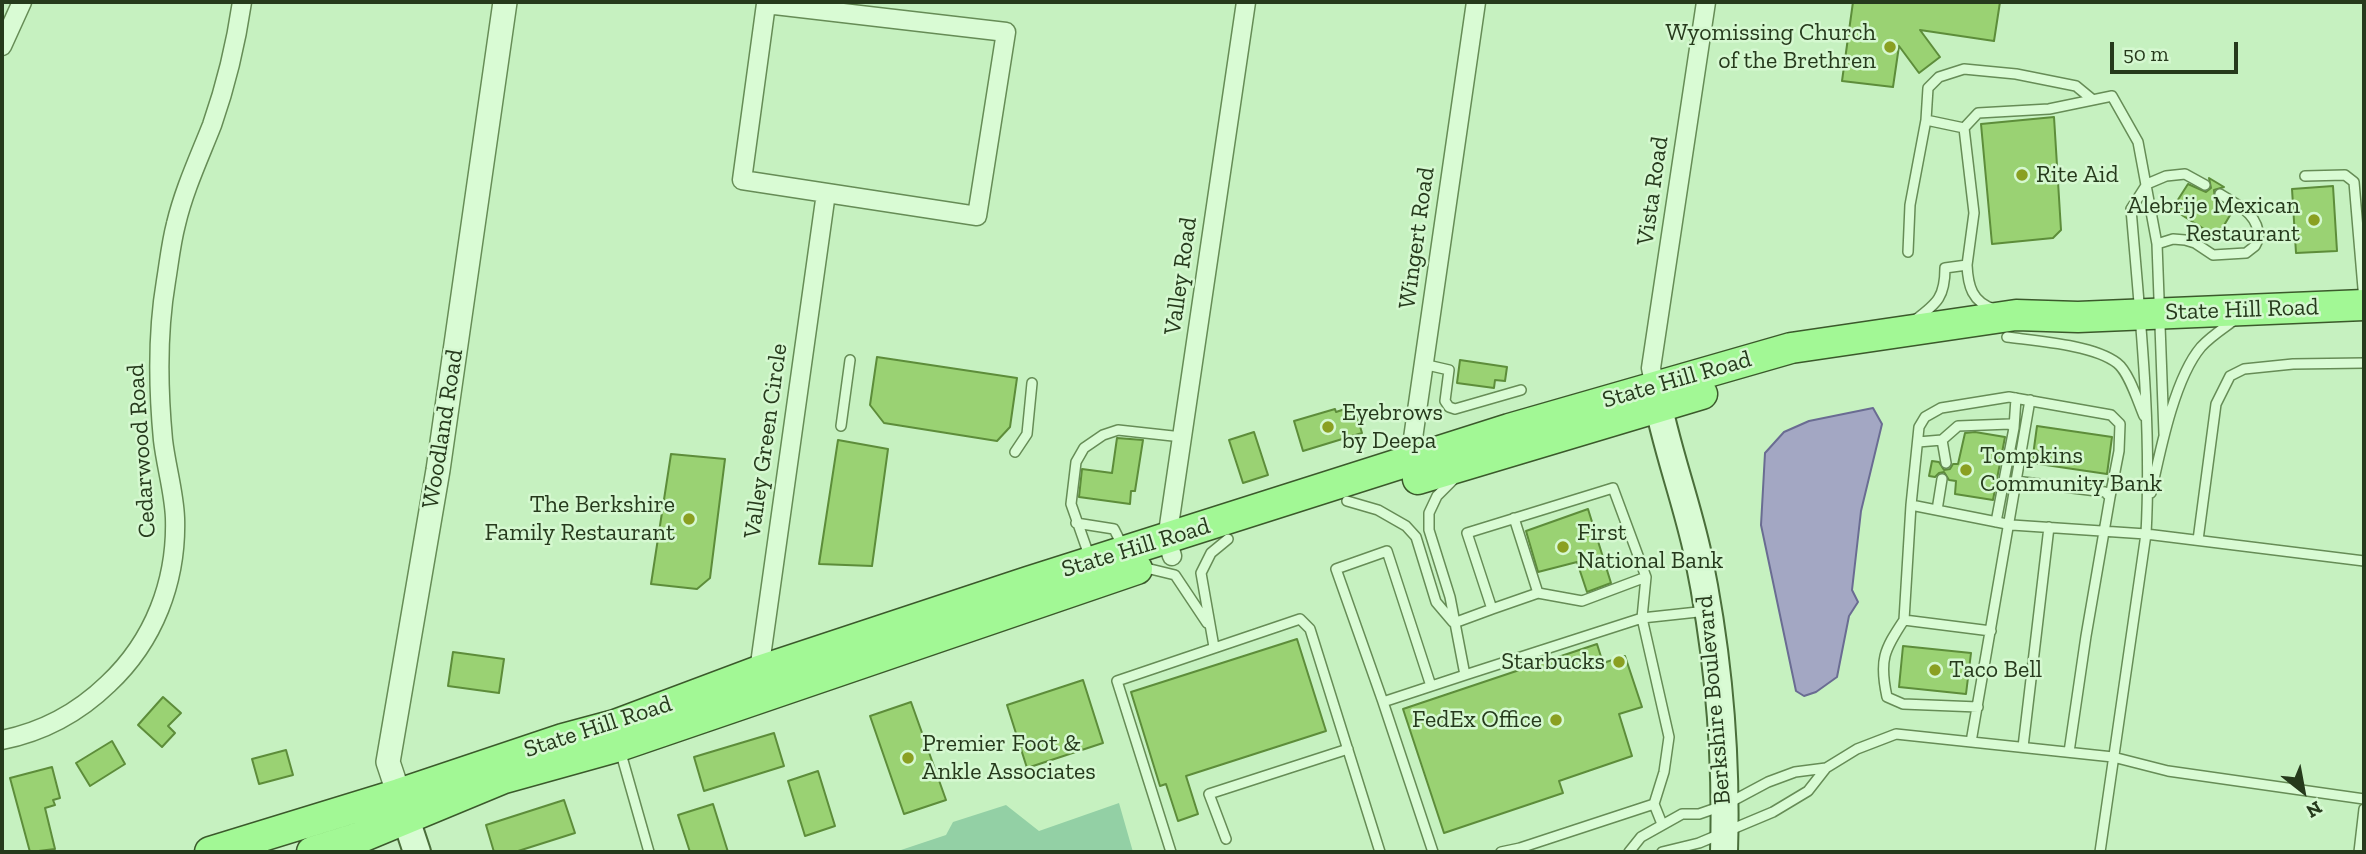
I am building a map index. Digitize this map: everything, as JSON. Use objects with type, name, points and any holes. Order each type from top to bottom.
[{"type":"main road","name":"State Hill Road","points":[[1170,547],[1228,539],[1347,501],[1410,471],[1469,464],[1791,348],[1900,332],[2012,326],[2044,332],[2078,317],[2364,305]]},
{"type":"main road","name":"State Hill Road","points":[[761,684],[1170,547],[1656,397],[1746,380],[1836,358],[2012,326]]},
{"type":"main road","name":"Berkshire Boulevard","points":[[1656,397],[1689,515],[1708,611],[1720,710],[1725,805],[1724,843]]},
{"type":"main road","name":"State Hill Road","points":[[210,852],[402,806],[562,739],[617,735],[1091,562],[1134,559]]},
{"type":"main road","name":"State Hill Road","points":[[312,852],[349,847],[402,806]]},
{"type":"main road","name":"Woodland Road","points":[[402,806],[417,852]]},
{"type":"street","points":[[2,46],[22,2]]},
{"type":"street","name":"Cedarwood Road","points":[[2,740],[19,737],[51,724],[98,694],[135,655],[167,592],[174,549],[175,518],[160,399],[161,318],[165,284],[176,224],[225,84],[242,2]]},
{"type":"street","name":"Woodland Road","points":[[402,806],[388,762],[438,470],[505,2]]},
{"type":"street","name":"Valley Road","points":[[1170,547],[1182,437],[1246,2]]},
{"type":"street","name":"Wingert Road","points":[[1410,471],[1476,2]]},
{"type":"street","name":"Vista Road","points":[[1656,397],[1651,368],[1706,2]]},
{"type":"street","points":[[766,3],[1006,32],[977,216],[742,180],[766,3]]},
{"type":"street","name":"Valley Green Circle","points":[[761,684],[826,193]]},
{"type":"lane","points":[[1909,252],[1910,205],[1926,120],[1927,88],[1939,77],[1964,69],[2016,74],[2076,86],[2093,100]]},
{"type":"lane","points":[[2100,852],[2146,534],[2149,314],[2157,244],[2138,142],[2112,96],[2049,109],[1978,113],[1964,128],[1974,213],[1967,265],[1972,294],[2012,326],[2118,363],[2132,385],[2147,423]]},
{"type":"lane","points":[[1926,120],[1964,128]]},
{"type":"lane","points":[[2164,433],[2149,314],[2131,209],[2147,184],[2176,173],[2185,174],[2205,185]]},
{"type":"lane","points":[[2305,176],[2345,175],[2354,182],[2364,305]]},
{"type":"lane","points":[[2157,244],[2173,239],[2185,240],[2213,255],[2246,253],[2251,250],[2259,238],[2256,220],[2250,212],[2220,194]]},
{"type":"lane","points":[[1900,332],[1928,310],[1945,289],[1945,268],[1967,265]]},
{"type":"lane","points":[[2147,512],[2164,433],[2187,370],[2201,347],[2250,309]]},
{"type":"lane","points":[[841,426],[850,360]]},
{"type":"lane","points":[[2198,540],[2216,404],[2230,376],[2244,369],[2293,364],[2364,363]]},
{"type":"lane","points":[[1423,364],[1449,370],[1445,401],[1449,407],[1455,409],[1521,390]]},
{"type":"lane","points":[[1015,452],[1027,434],[1032,383]]},
{"type":"lane","points":[[1978,707],[1903,704],[1887,697],[1883,678],[1885,650],[1904,620],[1919,427],[1925,417],[1941,408],[2009,397],[2111,415],[2120,424],[2119,451],[2086,636],[2069,752]]},
{"type":"lane","points":[[1996,522],[2014,428],[2016,398]]},
{"type":"lane","points":[[1971,741],[2030,400]]},
{"type":"lane","points":[[1918,442],[1942,440],[1958,426],[2010,424],[2014,428]]},
{"type":"lane","points":[[1091,562],[1071,504],[1076,462],[1084,447],[1103,435],[1118,430],[1182,437]]},
{"type":"lane","points":[[1942,440],[1946,463]]},
{"type":"lane","points":[[1465,675],[1450,597],[1429,530],[1429,513],[1437,496],[1469,464]]},
{"type":"lane","points":[[1937,510],[1942,479]]},
{"type":"lane","points":[[2015,481],[2105,492],[2110,497]]},
{"type":"lane","points":[[1492,609],[1467,533],[1612,488],[1646,577],[1642,618],[1669,737],[1664,772],[1654,804],[1662,824]]},
{"type":"lane","points":[[1347,501],[1378,510],[1406,526],[1416,537],[1436,602],[1454,623]]},
{"type":"lane","points":[[1911,505],[2008,524],[2146,534],[2364,561]]},
{"type":"lane","points":[[1514,518],[1538,593]]},
{"type":"lane","points":[[1076,523],[1115,528],[1134,559],[1175,575],[1208,624]]},
{"type":"lane","points":[[2023,747],[2049,527]]},
{"type":"lane","points":[[1214,647],[1208,624],[1202,573],[1211,553],[1228,539]]},
{"type":"lane","points":[[1431,686],[1387,551],[1336,569],[1433,852]]},
{"type":"lane","points":[[1454,623],[1538,593],[1582,601],[1646,577]]},
{"type":"lane","points":[[1382,702],[1642,618],[1708,611]]},
{"type":"lane","points":[[1171,852],[1116,681],[1300,619],[1310,629],[1381,852]]},
{"type":"lane","points":[[1904,620],[1991,631]]},
{"type":"lane","points":[[1662,852],[1699,843],[1724,843],[1808,791],[1826,768],[1857,749],[1896,734],[2113,757],[2168,771],[2364,799]]},
{"type":"lane","points":[[617,735],[649,852]]},
{"type":"lane","points":[[1226,839],[1209,794],[1348,749]]},
{"type":"lane","points":[[1629,852],[1641,837],[1682,814],[1699,814],[1725,805],[1769,782],[1796,772],[1826,768]]},
{"type":"lane","points":[[1501,852],[1521,850],[1654,804]]},
{"type":"lane","points":[[2359,852],[2364,808]]},
{"type":"green space","points":[[1119,803],[1133,852],[895,852],[946,835],[953,822],[1006,805],[1039,831]]},
{"type":"water","points":[[1873,408],[1882,424],[1861,511],[1852,590],[1858,602],[1849,616],[1837,677],[1816,692],[1804,696],[1796,691],[1761,525],[1765,453],[1784,432],[1809,421]]},
{"type":"building","name":"Wyomissing Church of the Brethren","points":[[1853,2],[2000,2],[1994,41],[1920,30],[1940,57],[1919,73],[1899,46],[1893,87],[1842,81]]},
{"type":"building","name":"Rite Aid","points":[[2054,117],[2061,230],[2053,238],[1992,244],[1981,124]]},
{"type":"building","points":[[2209,178],[2224,187],[2214,190],[2215,202],[2232,212],[2217,237],[2172,209],[2188,184],[2206,192],[2211,188]]},
{"type":"building","name":"Alebrije Mexican Restaurant","points":[[2333,186],[2337,251],[2296,253],[2292,189]]},
{"type":"building","points":[[877,357],[1017,378],[1010,427],[997,441],[884,423],[870,405]]},
{"type":"building","points":[[1460,360],[1507,367],[1505,381],[1495,380],[1494,388],[1457,383]]},
{"type":"building","name":"Eyebrows by Deepa","points":[[1354,406],[1362,433],[1303,451],[1294,421]]},
{"type":"building","points":[[2037,426],[2112,437],[2107,474],[2032,463]]},
{"type":"building","points":[[1254,432],[1268,475],[1243,483],[1229,440]]},
{"type":"building","name":"Tompkins Community Bank","points":[[1965,433],[2005,437],[1993,500],[1955,494],[1956,481],[1949,480],[1944,472],[1935,477],[1929,476],[1932,461],[1939,462],[1944,470],[1958,464]]},
{"type":"building","points":[[1117,438],[1143,440],[1135,491],[1131,491],[1130,504],[1079,497],[1082,469],[1112,473]]},
{"type":"building","points":[[838,440],[888,449],[872,566],[819,564]]},
{"type":"building","name":"The Berkshire Family Restaurant","points":[[671,454],[725,459],[710,578],[697,589],[651,584]]},
{"type":"building","name":"First National Bank","points":[[1588,509],[1611,583],[1587,592],[1577,562],[1538,572],[1526,531]]},
{"type":"building","points":[[1297,639],[1326,731],[1186,776],[1198,814],[1178,821],[1166,784],[1160,786],[1131,692]]},
{"type":"building","points":[[1597,644],[1603,663],[1625,656],[1642,707],[1619,714],[1632,756],[1559,781],[1563,793],[1444,833],[1403,709]]},
{"type":"building","name":"Taco Bell","points":[[1903,646],[1971,653],[1966,694],[1899,687]]},
{"type":"building","points":[[453,652],[504,659],[499,693],[448,686]]},
{"type":"building","points":[[1083,680],[1103,743],[1027,768],[1007,705]]},
{"type":"building","points":[[163,697],[181,713],[168,726],[175,733],[162,747],[138,725]]},
{"type":"building","name":"Premier Foot & Ankle Associates","points":[[911,702],[946,800],[904,814],[870,716]]},
{"type":"building","points":[[774,733],[784,766],[704,791],[694,757]]},
{"type":"building","points":[[112,741],[125,764],[90,786],[76,763]]},
{"type":"building","points":[[286,750],[293,775],[259,784],[252,759]]},
{"type":"building","points":[[52,767],[60,798],[53,800],[55,805],[45,808],[55,849],[30,852],[10,778]]},
{"type":"building","points":[[818,771],[835,826],[805,836],[788,781]]},
{"type":"building","points":[[564,800],[575,833],[515,852],[494,852],[486,825]]},
{"type":"building","points":[[713,804],[728,852],[690,852],[678,815]]},
{"type":"place","name":"Wyomissing Church of the Brethren","points":[[1890,47]]},
{"type":"place","name":"Rite Aid","points":[[2022,175]]},
{"type":"place","name":"Alebrije Mexican Restaurant","points":[[2314,220]]},
{"type":"place","name":"Eyebrows by Deepa","points":[[1328,427]]},
{"type":"place","name":"Tompkins Community Bank","points":[[1966,470]]},
{"type":"place","name":"The Berkshire Family Restaurant","points":[[689,519]]},
{"type":"place","name":"First National Bank","points":[[1563,547]]},
{"type":"place","name":"Starbucks","points":[[1619,662]]},
{"type":"place","name":"Taco Bell","points":[[1935,670]]},
{"type":"place","name":"FedEx Office","points":[[1556,720]]},
{"type":"place","name":"Premier Foot & Ankle Associates","points":[[908,758]]}]
